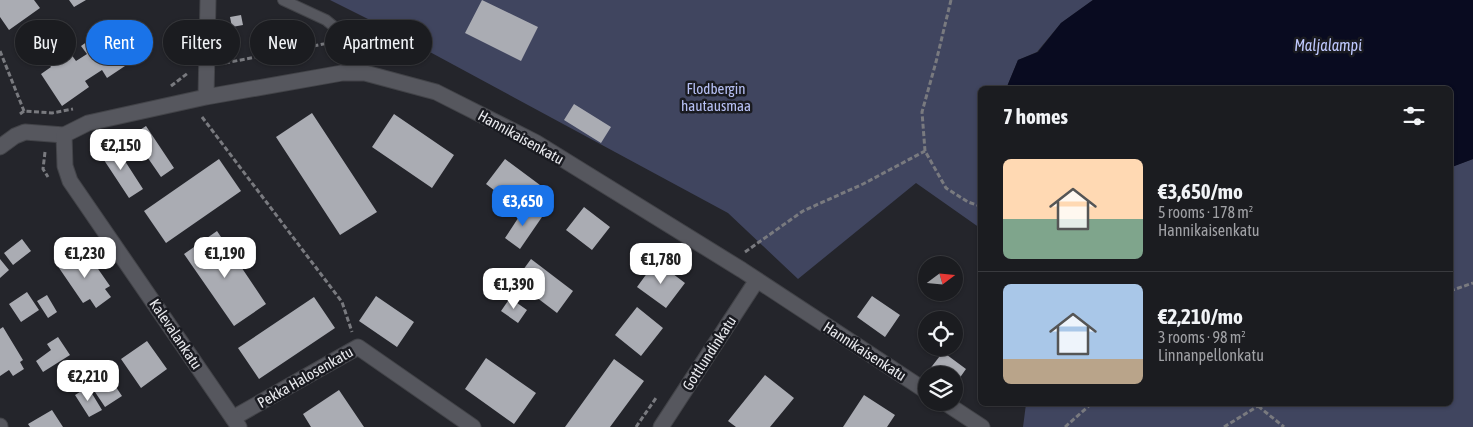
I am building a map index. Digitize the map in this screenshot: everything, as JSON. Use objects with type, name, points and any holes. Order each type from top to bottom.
[{"type":"street","points":[[200,99],[206,68],[208,0]]},
{"type":"street","name":"Hannikaisenkatu","points":[[64,136],[88,123],[200,99],[342,73],[365,73],[436,92],[535,142],[757,280],[918,386]]},
{"type":"street","points":[[0,147],[15,136],[25,132],[64,136]]},
{"type":"street","name":"Kalevalankatu","points":[[64,136],[65,166],[70,181],[236,423]]},
{"type":"street","name":"Gottlundinkatu","points":[[661,427],[757,280]]},
{"type":"street","name":"Pekka Halosenkatu","points":[[236,423],[358,347],[473,427]]},
{"type":"street","points":[[958,411],[982,427]]},
{"type":"lane","points":[[283,0],[326,20]]},
{"type":"lane","points":[[362,65],[365,73]]},
{"type":"path","points":[[951,0],[922,112],[926,151],[946,188],[968,202],[978,205]]},
{"type":"path","points":[[168,88],[190,71],[325,44]]},
{"type":"path","points":[[0,51],[24,111]]},
{"type":"path","points":[[184,76],[200,99],[198,112],[342,302],[358,347]]},
{"type":"path","points":[[16,116],[24,111],[52,113],[81,107]]},
{"type":"path","points":[[742,254],[803,211],[862,184],[926,151]]},
{"type":"path","points":[[1453,290],[1473,283]]},
{"type":"path","points":[[1065,427],[1089,406]]},
{"type":"path","points":[[1224,427],[1258,406],[1284,427]]},
{"type":"green space","name":"Flodbergin hautausmaa","points":[[330,0],[1093,0],[1061,23],[1037,52],[1018,60],[1007,86],[978,86],[978,227],[916,183],[798,279],[728,213],[432,53],[432,20],[370,20]]},
{"type":"green space","points":[[1473,159],[1473,427],[1023,427],[1026,406],[1453,406],[1453,166]]},
{"type":"water","name":"Maljalampi","points":[[1093,0],[1473,0],[1473,159],[1453,167],[1453,86],[1007,86],[1018,60],[1038,52],[1061,23]]},
{"type":"building","points":[[0,0],[34,0],[40,8],[23,20],[15,20],[15,26],[9,30],[0,17]]},
{"type":"building","points":[[69,0],[86,0],[74,7]]},
{"type":"building","points":[[482,0],[538,27],[521,61],[465,33]]},
{"type":"building","points":[[241,15],[243,25],[240,26],[240,20],[231,20],[230,17]]},
{"type":"building","points":[[86,42],[86,53],[81,46]]},
{"type":"building","points":[[86,55],[86,65],[126,65],[107,78],[102,70],[85,81],[89,87],[62,106],[41,74],[51,67],[50,65],[76,65],[76,61]]},
{"type":"building","points":[[574,104],[611,127],[601,143],[564,120]]},
{"type":"building","points":[[312,113],[377,212],[340,235],[276,137]]},
{"type":"building","points":[[394,114],[454,155],[432,188],[372,147]]},
{"type":"building","points":[[146,126],[174,168],[161,177],[132,135]]},
{"type":"building","points":[[114,144],[143,189],[129,198],[100,154]]},
{"type":"building","points":[[219,159],[241,191],[166,243],[144,211]]},
{"type":"building","points":[[505,159],[540,185],[521,211],[486,184]]},
{"type":"building","points":[[526,206],[542,217],[520,249],[505,238]]},
{"type":"building","points":[[584,207],[610,227],[592,250],[566,230]]},
{"type":"building","points":[[217,231],[266,304],[234,326],[184,254]]},
{"type":"building","points":[[22,239],[31,251],[13,265],[4,253]]},
{"type":"building","points":[[75,252],[80,261],[89,256],[110,286],[105,289],[111,297],[96,308],[90,299],[83,303],[57,265]]},
{"type":"building","points":[[0,259],[9,270],[0,278]]},
{"type":"building","points":[[531,259],[573,291],[557,313],[515,281]]},
{"type":"building","points":[[656,261],[685,283],[666,308],[637,287]]},
{"type":"building","points":[[27,292],[39,310],[21,322],[9,304]]},
{"type":"building","points":[[47,295],[57,312],[48,318],[37,301]]},
{"type":"building","points":[[376,296],[414,322],[397,347],[359,321]]},
{"type":"building","points":[[872,296],[900,315],[885,337],[857,317]]},
{"type":"building","points":[[314,297],[335,328],[259,379],[238,348]]},
{"type":"building","points":[[510,298],[527,310],[518,323],[501,311]]},
{"type":"building","points":[[637,307],[663,328],[641,356],[615,335]]},
{"type":"building","points":[[3,327],[23,360],[20,362],[24,369],[13,376],[9,370],[0,376],[0,329]]},
{"type":"building","points":[[58,337],[70,355],[43,372],[36,361],[51,350],[47,344]]},
{"type":"building","points":[[147,341],[167,369],[141,388],[121,359]]},
{"type":"building","points":[[940,356],[948,356],[962,366],[932,366]]},
{"type":"building","points":[[486,358],[536,393],[514,424],[465,389]]},
{"type":"building","points":[[614,359],[644,381],[610,427],[565,427]]},
{"type":"building","points":[[108,375],[122,396],[105,407],[91,386]]},
{"type":"building","points":[[765,375],[794,398],[770,427],[736,427],[728,421]]},
{"type":"building","points":[[88,387],[102,410],[89,417],[75,395]]},
{"type":"building","points":[[339,390],[364,427],[311,427],[303,414]]},
{"type":"building","points":[[864,395],[895,415],[887,427],[843,427]]},
{"type":"building","points":[[52,410],[63,427],[30,427],[28,424]]}]
